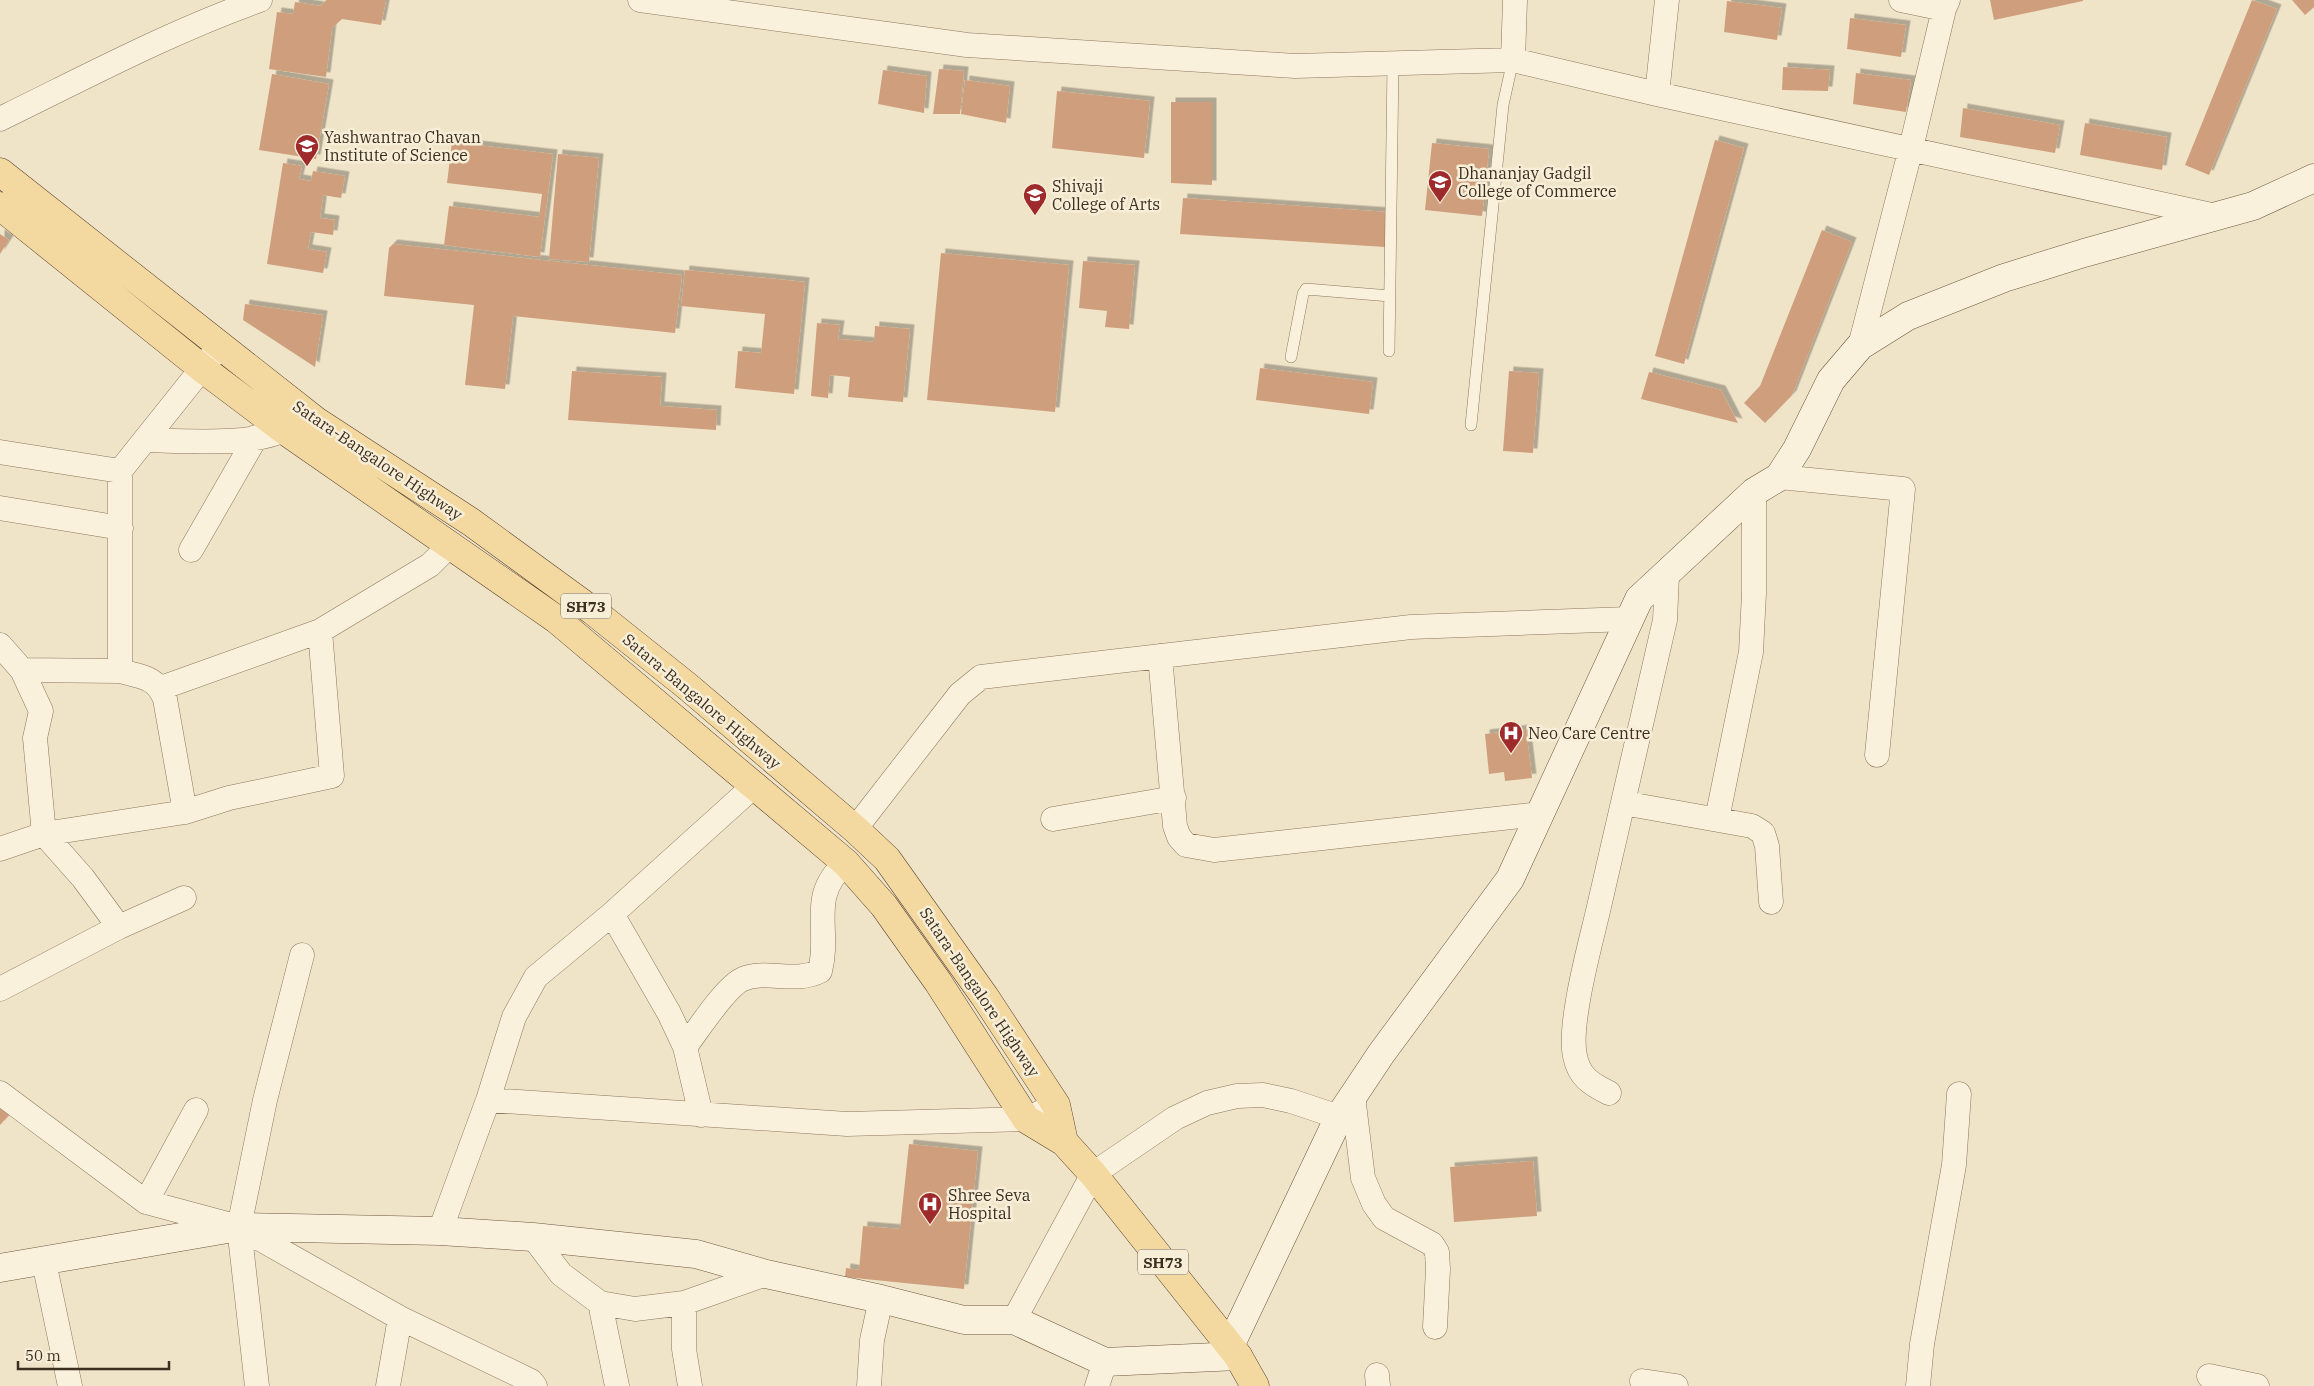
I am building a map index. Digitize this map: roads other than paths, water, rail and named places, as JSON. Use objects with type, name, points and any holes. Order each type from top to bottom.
[{"type":"main road","name":"Satara-Bangalore Highway","points":[[0,172],[316,421],[471,522],[593,611],[687,686],[855,829],[887,859],[914,894],[1056,1105],[1064,1142]]},
{"type":"main road","name":"Satara-Bangalore Highway","points":[[0,206],[203,369],[284,430],[556,619],[846,863],[884,906],[938,982],[1026,1119],[1064,1142],[1093,1174],[1234,1351],[1255,1386]]},
{"type":"street","points":[[0,120],[180,32],[260,0]]},
{"type":"street","points":[[640,0],[967,45],[1295,66],[1513,60],[1657,94],[2216,216]]},
{"type":"street","points":[[1513,60],[1515,0]]},
{"type":"street","points":[[1657,94],[1667,0]]},
{"type":"street","points":[[1860,346],[1946,5],[1901,0]]},
{"type":"street","points":[[0,1268],[44,1262],[239,1227],[440,1231],[534,1237],[696,1254],[766,1274],[881,1299],[964,1320],[1014,1320],[1101,1374],[1234,1351],[1346,1107],[1381,1054],[1510,879],[1639,599],[1667,575],[1754,492],[1779,477],[1797,449],[1831,380],[1860,346],[1908,316],[2004,278],[2084,253],[2253,206],[2314,178]]},
{"type":"street","points":[[120,671],[120,471],[220,347]]},
{"type":"street","points":[[145,440],[203,441],[272,436],[284,430]]},
{"type":"street","points":[[191,550],[256,437]]},
{"type":"street","points":[[0,452],[120,471]]},
{"type":"street","points":[[1779,477],[1903,489],[1877,755]]},
{"type":"street","points":[[1717,819],[1751,652],[1754,593],[1754,492]]},
{"type":"street","points":[[0,508],[121,528]]},
{"type":"street","points":[[161,688],[320,631],[430,565],[450,544]]},
{"type":"street","points":[[1608,1093],[1588,1082],[1579,1072],[1574,1055],[1574,1029],[1590,946],[1666,620],[1667,575]]},
{"type":"street","points":[[855,829],[960,694],[980,677],[1411,627],[1629,619]]},
{"type":"street","points":[[0,849],[44,834],[185,812],[229,798],[332,776],[320,631]]},
{"type":"street","points":[[0,644],[22,670],[40,711],[35,738],[44,834],[83,878],[119,928]]},
{"type":"street","points":[[1160,656],[1176,826],[1179,837],[1186,845],[1214,850],[1540,814]]},
{"type":"street","points":[[22,670],[120,671],[154,681],[161,688],[165,699],[185,812]]},
{"type":"street","points":[[440,1231],[488,1100],[514,1017],[536,977],[612,914],[755,785]]},
{"type":"street","points":[[1053,819],[1174,798]]},
{"type":"street","points":[[1623,803],[1752,826],[1763,833],[1767,846],[1771,902]]},
{"type":"street","points":[[685,1047],[733,986],[744,978],[810,976],[820,970],[823,957],[822,910],[827,888],[834,874],[846,863]]},
{"type":"street","points":[[0,989],[119,928],[184,898]]},
{"type":"street","points":[[612,914],[685,1047],[702,1115]]},
{"type":"street","points":[[257,1386],[239,1227],[265,1100],[302,955]]},
{"type":"street","points":[[0,1092],[146,1202],[239,1227],[400,1318],[531,1381],[535,1386]]},
{"type":"street","points":[[1918,1386],[1922,1344],[1954,1165],[1959,1094]]},
{"type":"street","points":[[1014,1320],[1093,1174],[1174,1118],[1207,1103],[1237,1096],[1262,1095],[1291,1101],[1346,1107]]},
{"type":"street","points":[[488,1100],[847,1124],[1026,1119],[1056,1105]]},
{"type":"street","points":[[1346,1107],[1363,1178],[1374,1204],[1384,1218],[1432,1244],[1437,1252],[1435,1327]]},
{"type":"street","points":[[146,1202],[196,1110]]},
{"type":"street","points":[[534,1237],[561,1274],[600,1303],[635,1309],[684,1303],[766,1274]]},
{"type":"street","points":[[44,1262],[70,1386]]},
{"type":"street","points":[[869,1386],[872,1340],[881,1299]]},
{"type":"street","points":[[600,1303],[617,1386]]},
{"type":"street","points":[[684,1303],[684,1349],[690,1386]]},
{"type":"street","points":[[388,1386],[400,1318]]},
{"type":"street","points":[[2209,1376],[2257,1386]]},
{"type":"street","points":[[1642,1380],[1676,1386]]},
{"type":"lane","points":[[1471,425],[1502,105],[1513,60]]},
{"type":"lane","points":[[1389,351],[1393,64]]},
{"type":"lane","points":[[1291,357],[1302,294],[1306,289],[1390,296]]},
{"type":"place","name":"Yashwantrao Chavan Institute of Science","points":[[307,167]]},
{"type":"place","name":"Dhananjay Gadgil College of Commerce","points":[[1440,203]]},
{"type":"place","name":"Shivaji College of Arts","points":[[1035,216]]},
{"type":"place","name":"Neo Care Centre","points":[[1511,754]]},
{"type":"place","name":"Shree Seva Hospital","points":[[930,1225]]}]
